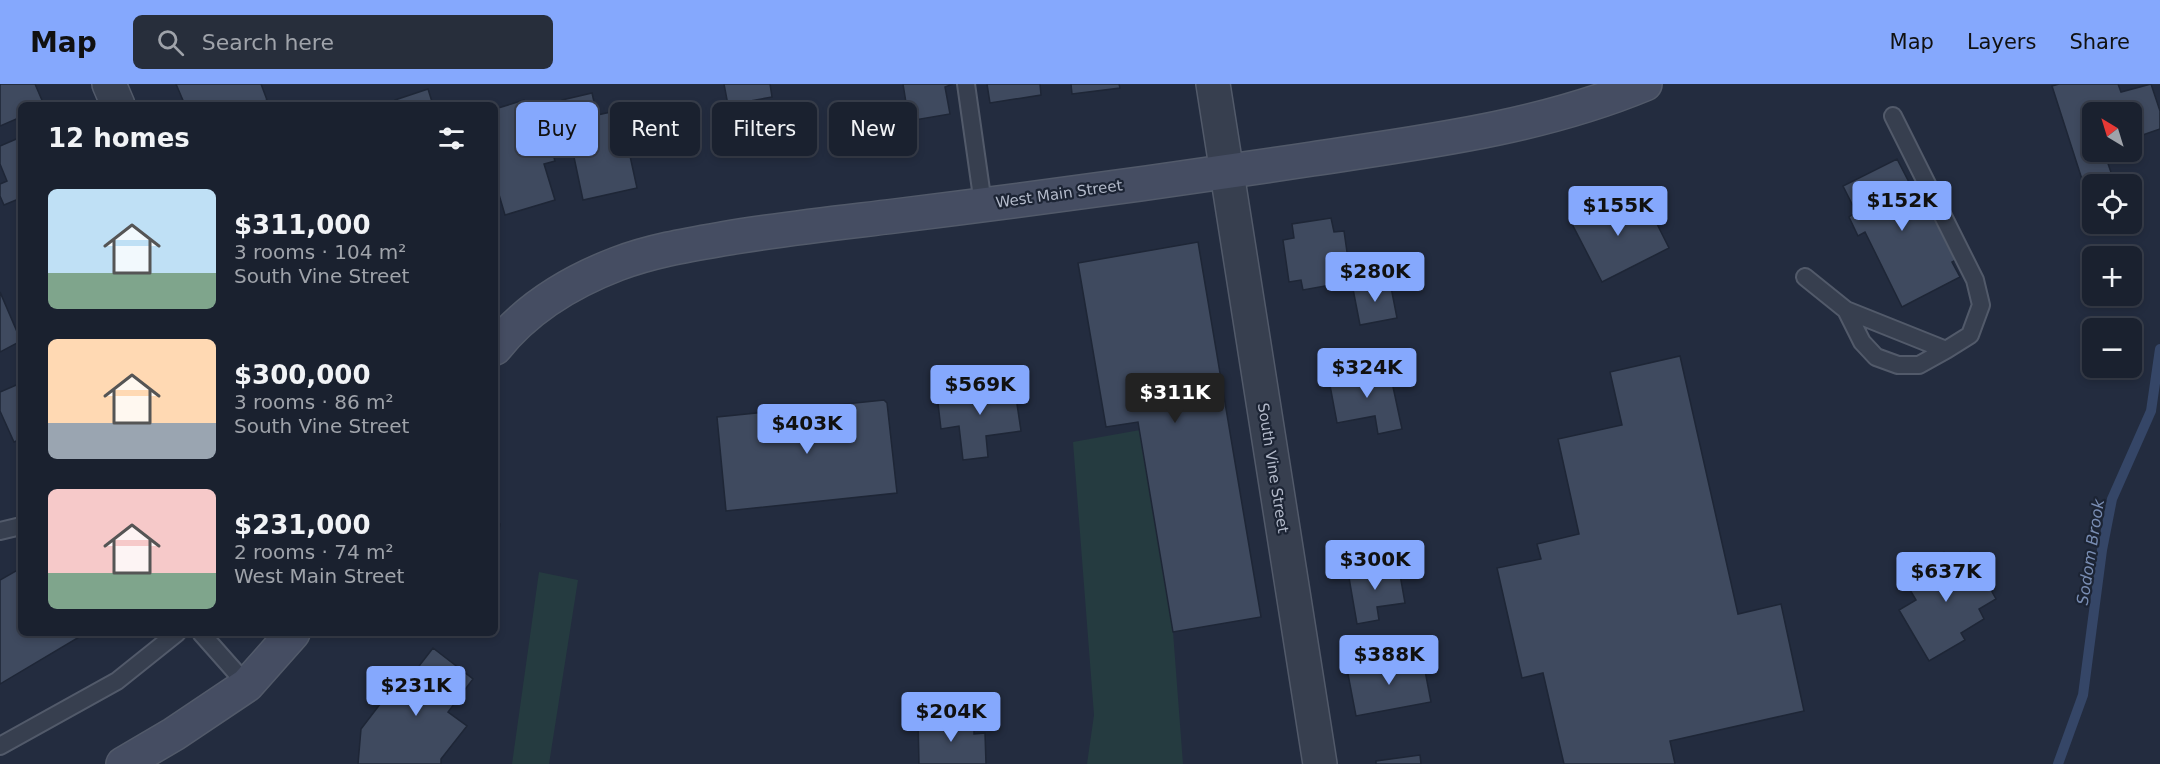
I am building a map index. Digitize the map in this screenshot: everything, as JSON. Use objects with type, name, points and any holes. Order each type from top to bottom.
[{"type":"main road","name":"West Main Street","points":[[498,344],[508,332],[535,309],[567,288],[618,263],[670,248],[766,230],[1226,172],[1483,133],[1564,113],[1645,84]]},
{"type":"main road","points":[[123,764],[174,734],[247,685],[290,636]]},
{"type":"street","points":[[109,84],[116,102]]},
{"type":"street","name":"South Vine Street","points":[[1212,84],[1320,764]]},
{"type":"lane","points":[[966,84],[983,204]]},
{"type":"lane","points":[[1846,310],[1862,342],[1876,357],[1898,365],[1919,365],[1970,335],[1981,305],[1975,280],[1893,116]]},
{"type":"lane","points":[[1805,277],[1846,310],[1946,350]]},
{"type":"lane","points":[[0,531],[18,527]]},
{"type":"lane","points":[[0,746],[117,681],[173,636]]},
{"type":"lane","points":[[204,636],[247,685]]},
{"type":"green space","points":[[1140,430],[1173,632],[1183,764],[1087,764],[1094,715],[1073,442]]},
{"type":"green space","points":[[539,572],[578,580],[549,764],[512,764]]},
{"type":"building","points":[[0,84],[35,84],[43,102],[18,102],[18,118],[0,126]]},
{"type":"building","points":[[176,84],[261,84],[267,100],[262,102],[184,102]]},
{"type":"building","points":[[724,84],[770,84],[772,97],[744,102],[727,102]]},
{"type":"building","points":[[903,84],[953,84],[945,87],[950,114],[917,120],[917,102],[906,102]]},
{"type":"building","points":[[987,84],[1040,84],[1041,95],[990,103]]},
{"type":"building","points":[[1071,84],[1119,84],[1120,88],[1072,94]]},
{"type":"building","points":[[2118,84],[2121,92],[2151,84],[2160,111],[2160,129],[2142,135],[2142,102],[2082,102],[2082,162],[2107,162],[2112,174],[2082,174],[2082,179],[2052,86]]},
{"type":"building","points":[[428,89],[432,102],[395,102],[395,100]]},
{"type":"building","points":[[592,93],[594,102],[562,102],[562,100]]},
{"type":"building","points":[[516,102],[516,156],[554,156],[555,161],[544,164],[555,200],[505,215],[498,191],[498,108]]},
{"type":"building","points":[[610,112],[610,156],[630,156],[637,188],[583,200],[574,156],[598,156],[598,115]]},
{"type":"building","points":[[18,138],[18,199],[4,205],[0,196],[0,184],[7,181],[0,164],[0,146]]},
{"type":"building","points":[[1897,159],[1912,188],[1920,184],[1958,259],[1952,262],[1960,277],[1902,307],[1865,232],[1858,236],[1849,217],[1856,212],[1843,186]]},
{"type":"building","points":[[1622,194],[1634,218],[1650,210],[1669,248],[1602,282],[1570,220]]},
{"type":"building","points":[[1331,218],[1334,232],[1344,231],[1350,273],[1341,275],[1342,283],[1303,290],[1301,280],[1289,282],[1283,240],[1294,238],[1292,224]]},
{"type":"building","points":[[1198,242],[1261,617],[1173,632],[1138,422],[1106,427],[1078,263]]},
{"type":"building","points":[[1390,282],[1397,318],[1360,325],[1353,289]]},
{"type":"building","points":[[0,292],[18,334],[18,343],[0,352]]},
{"type":"building","points":[[1680,356],[1738,614],[1781,604],[1804,711],[1670,741],[1675,764],[1564,764],[1543,673],[1522,678],[1497,568],[1541,559],[1537,544],[1579,534],[1558,439],[1622,425],[1610,372]]},
{"type":"building","points":[[1389,368],[1402,429],[1378,434],[1375,416],[1337,423],[1329,380]]},
{"type":"building","points":[[18,384],[18,440],[14,442],[0,411],[0,392]]},
{"type":"building","points":[[1014,384],[1021,431],[986,436],[988,457],[963,460],[959,426],[941,429],[937,395]]},
{"type":"building","points":[[884,400],[887,403],[897,493],[726,511],[717,417]]},
{"type":"building","points":[[1944,552],[1950,564],[1970,552],[1996,599],[1979,609],[1984,619],[1961,633],[1965,640],[1929,661],[1899,610],[1916,600],[1906,583],[1920,575],[1916,568]]},
{"type":"building","points":[[1398,563],[1405,603],[1377,607],[1379,620],[1357,624],[1348,572]]},
{"type":"building","points":[[18,570],[18,636],[81,636],[0,684],[0,580]]},
{"type":"building","points":[[433,648],[473,679],[448,712],[467,726],[441,759],[441,764],[358,764],[361,729],[400,678],[406,683]]},
{"type":"building","points":[[1422,655],[1431,702],[1356,716],[1347,669]]},
{"type":"building","points":[[974,719],[974,734],[985,733],[986,764],[919,764],[918,720]]},
{"type":"building","points":[[1420,755],[1421,764],[1376,764],[1376,761]]},
{"type":"waterway","name":"Sodom Brook","points":[[2058,764],[2083,695],[2102,550],[2112,499],[2151,411],[2160,349]]}]
